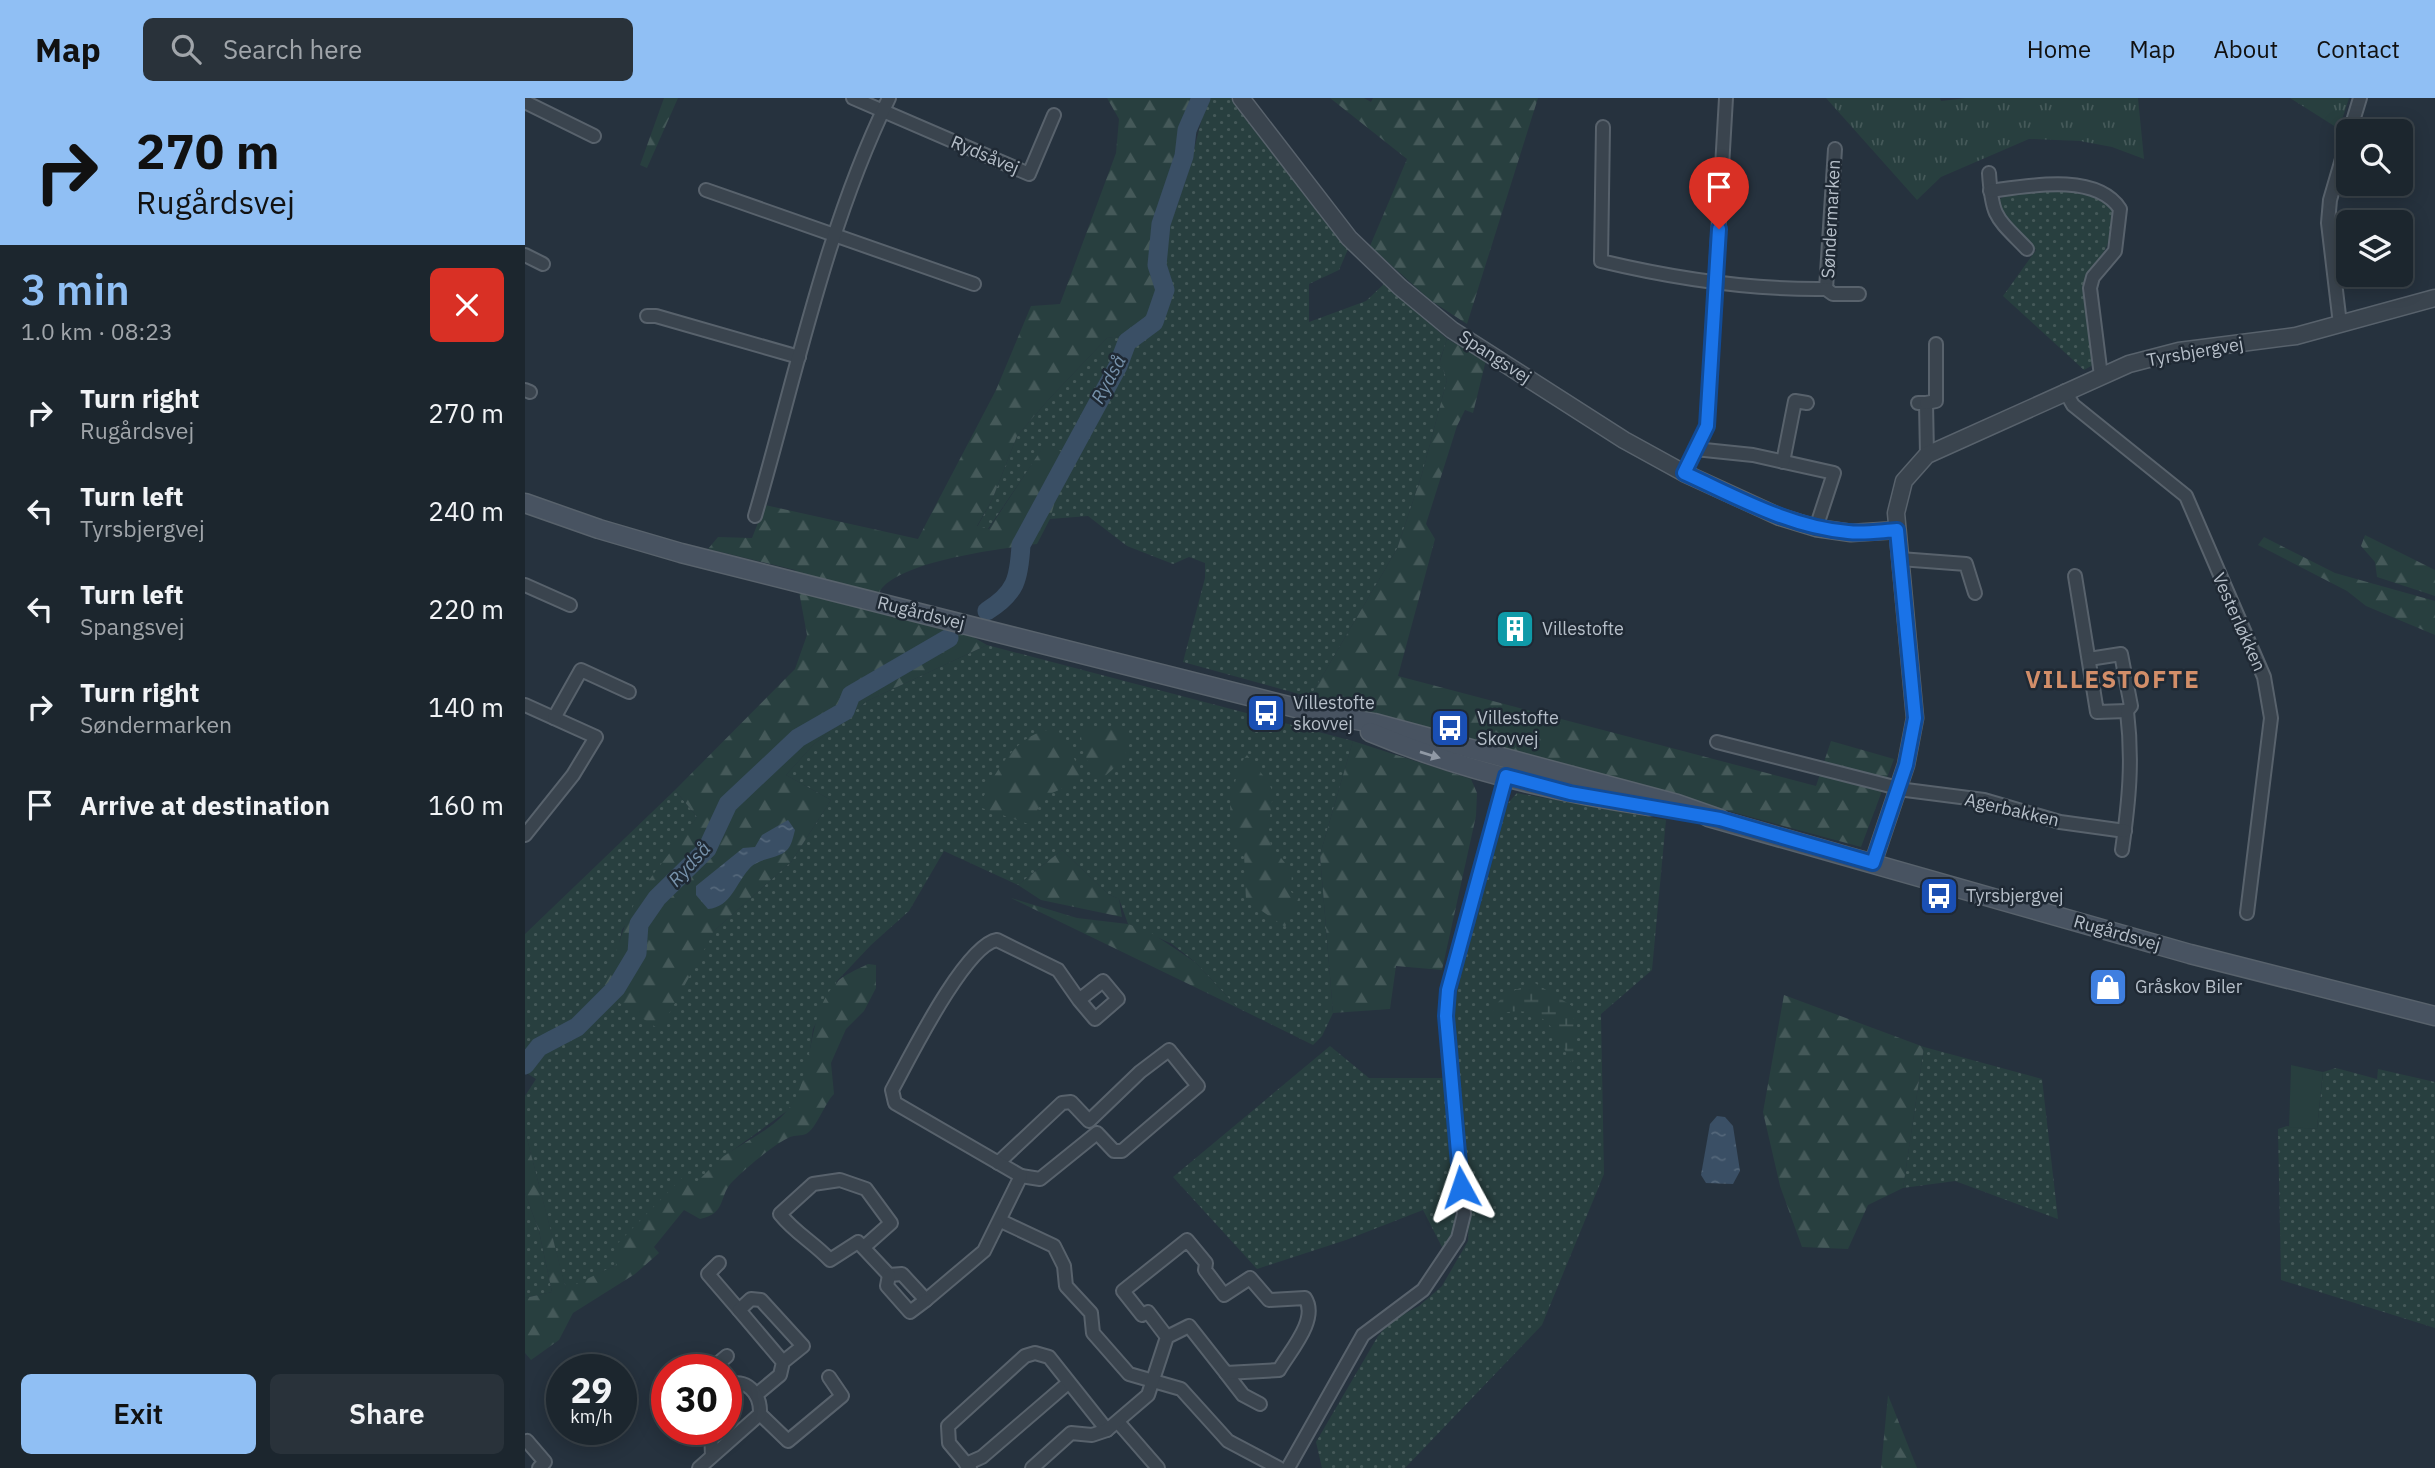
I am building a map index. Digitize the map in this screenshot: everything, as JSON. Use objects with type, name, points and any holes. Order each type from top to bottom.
[{"type":"main road","name":"Rugårdsvej","points":[[525,503],[599,529],[681,553],[1320,714],[1414,750],[1550,779],[1589,780],[2190,954],[2435,1016]]},
{"type":"main road","name":"Rugårdsvej","points":[[1503,767],[1570,793],[1720,819]]},
{"type":"street","name":"Rydsåvej","points":[[853,98],[1029,174],[1054,115]]},
{"type":"street","points":[[755,516],[835,237],[855,177],[889,98]]},
{"type":"street","name":"Spangsvej","points":[[1241,98],[1349,238],[1427,311],[1624,440],[1684,473],[1780,517],[1817,528],[1851,533],[1897,530]]},
{"type":"street","points":[[1684,473],[1707,426],[1726,98],[1717,98]]},
{"type":"street","points":[[2353,119],[2360,98]]},
{"type":"street","points":[[525,102],[594,136]]},
{"type":"street","name":"Søndermarken","points":[[1603,127],[1601,261],[1716,285],[1773,290],[1826,289],[1833,294],[1859,294]]},
{"type":"street","name":"Søndermarken","points":[[1826,289],[1835,149]]},
{"type":"street","points":[[1989,173],[1991,208],[1996,217],[2027,249]]},
{"type":"street","points":[[2336,179],[2330,200],[2328,223],[2340,324]]},
{"type":"street","points":[[1990,191],[2053,183],[2106,194],[2120,209],[2115,251],[2093,277],[2090,288],[2101,376]]},
{"type":"street","points":[[706,190],[974,284]]},
{"type":"street","points":[[525,255],[543,264]]},
{"type":"street","name":"Tyrsbjergvej","points":[[1873,863],[1899,789],[1912,741],[1915,699],[1897,530],[1898,497],[1904,481],[1927,455],[2065,391],[2157,356],[2297,336],[2435,298]]},
{"type":"street","points":[[647,316],[656,316],[799,357]]},
{"type":"street","points":[[1927,455],[1922,403],[1936,401],[1936,344]]},
{"type":"street","name":"Vesterløkken","points":[[2065,391],[2073,405],[2186,496],[2264,677],[2271,718],[2247,913]]},
{"type":"street","points":[[1783,462],[1795,401],[1807,403]]},
{"type":"street","points":[[1695,449],[1753,455],[1834,473],[1817,528]]},
{"type":"street","points":[[1901,559],[1966,564],[1975,593]]},
{"type":"street","points":[[2075,576],[2097,712],[2127,712]]},
{"type":"street","points":[[525,585],[570,605]]},
{"type":"street","points":[[2089,659],[2121,654],[2131,706],[2127,712],[2133,754],[2122,850]]},
{"type":"street","points":[[554,718],[581,670],[629,692]]},
{"type":"street","points":[[525,705],[596,737],[573,775],[525,835]]},
{"type":"street","points":[[1717,742],[1899,789]]},
{"type":"street","points":[[1288,1468],[1363,1335],[1423,1290],[1458,1238],[1464,1214],[1447,1003],[1503,767]]},
{"type":"street","name":"Agerbakken","points":[[1899,789],[1984,800],[2060,822],[2125,831]]},
{"type":"street","points":[[999,1163],[1062,1103],[1071,1102],[1089,1121],[1140,1072],[1169,1050],[1198,1086],[1122,1152],[1114,1151],[1097,1133],[1040,1179],[1021,1176],[895,1102],[892,1090],[932,1016],[972,958],[989,942],[997,940],[1058,970],[1079,1000]]},
{"type":"street","points":[[889,1275],[887,1286],[910,1312],[984,1251],[1021,1176]]},
{"type":"street","points":[[865,1247],[891,1223],[866,1189],[840,1180],[813,1184],[780,1214],[797,1236],[810,1239],[830,1260],[858,1242],[889,1275]]},
{"type":"street","points":[[1001,1220],[1054,1246],[1064,1266],[1066,1286],[1091,1313],[1093,1333],[1129,1374],[1181,1389],[1228,1441],[1279,1468]]},
{"type":"street","points":[[1167,1337],[1148,1312],[1142,1315],[1123,1291],[1187,1240],[1206,1263],[1205,1270],[1224,1295],[1250,1278],[1269,1300],[1305,1298],[1310,1306],[1310,1316],[1279,1370],[1226,1373]]},
{"type":"street","points":[[719,1263],[708,1274],[783,1362]]},
{"type":"street","points":[[889,1275],[902,1274],[926,1300]]},
{"type":"street","points":[[739,1310],[751,1299],[761,1300],[803,1346],[783,1362],[780,1375],[756,1395]]},
{"type":"street","points":[[1032,1468],[1070,1433],[1092,1434],[1107,1430],[1148,1395],[1167,1337],[1189,1325],[1243,1395],[1260,1404]]},
{"type":"street","points":[[1068,1383],[968,1466],[949,1443],[948,1426],[1025,1356],[1035,1353],[1049,1357],[1107,1430]]},
{"type":"street","points":[[742,1383],[756,1395],[760,1414],[788,1441],[842,1396],[829,1377]]},
{"type":"street","points":[[699,1468],[760,1414]]},
{"type":"street","points":[[1118,1422],[1159,1468]]},
{"type":"street","points":[[525,1442],[527,1441],[545,1462],[539,1468]]},
{"type":"street","points":[[712,1445],[712,1456]]},
{"type":"green space","points":[[664,98],[678,98],[647,168],[640,165]]},
{"type":"green space","points":[[1107,98],[1207,98],[1162,249],[1158,331],[1107,338],[1017,436],[992,500],[977,526],[989,529],[1045,444],[1068,455],[1050,519],[1037,544],[932,563],[894,578],[879,592],[874,608],[968,634],[987,645],[867,701],[814,744],[786,775],[831,800],[791,862],[715,930],[660,1030],[600,990],[636,900],[697,817],[675,790],[795,669],[807,635],[795,570],[708,549],[718,537],[752,538],[765,505],[918,539],[996,390],[1031,306],[1060,304],[1116,153],[1119,119]]},
{"type":"green space","points":[[1207,98],[1231,98],[1312,204],[1349,247],[1339,270],[1309,284],[1309,322],[1366,301],[1385,283],[1447,339],[1440,360],[1447,380],[1422,474],[1397,549],[1310,697],[1183,662],[1205,578],[1205,563],[1189,557],[1173,564],[1127,546],[1088,516],[1050,519],[1067,455],[1045,445],[988,529],[977,527],[992,500],[1017,436],[1049,399],[1107,338],[1158,330],[1162,249],[1188,173]]},
{"type":"green space","points":[[1330,98],[1364,98],[1371,102],[1373,98],[1538,98],[1467,324],[1430,300],[1370,246],[1407,159]]},
{"type":"green space","points":[[1826,98],[1940,98],[1941,101],[1966,98],[2138,98],[2144,159],[2112,147],[2080,141],[2029,139],[1941,177],[1917,200]]},
{"type":"green space","points":[[2290,98],[2349,98],[2342,119],[2336,119],[2336,127]]},
{"type":"green space","points":[[2051,189],[2095,193],[2115,208],[2107,246],[2085,278],[2093,365],[2084,370],[2003,296],[2036,250],[1999,210],[1998,200],[2009,194]]},
{"type":"green space","points":[[1447,339],[1486,360],[1473,413],[1465,410],[1457,426],[1426,524],[1435,539],[1398,676],[1816,786],[1831,741],[1894,759],[1861,847],[1310,697],[1397,549],[1422,474],[1447,380],[1440,361]]},
{"type":"green space","points":[[2365,535],[2435,570],[2435,596],[2377,577],[2375,562],[2361,546]]},
{"type":"green space","points":[[2264,537],[2335,573],[2435,601],[2435,635],[2366,606],[2347,591],[2258,545]]},
{"type":"green space","points":[[987,645],[1353,741],[1320,855],[1333,1013],[1322,1036],[1313,1045],[1238,1008],[1195,962],[1172,944],[1128,924],[1119,899],[1108,894],[1062,850],[1018,885],[944,851],[909,911],[871,945],[837,981],[813,1029],[807,1072],[799,1094],[787,1111],[722,1158],[616,1265],[566,1290],[525,1131],[525,1096],[536,1079],[525,1072],[525,934],[675,790],[697,817],[622,930],[615,964],[600,990],[704,948],[715,930],[791,862],[831,800],[786,775],[814,744],[867,701]]},
{"type":"green space","points":[[1080,728],[1122,728],[1130,734],[1126,752],[1104,777],[1089,763],[1083,750]]},
{"type":"green space","points":[[1055,729],[1062,735],[1082,774],[1077,782],[1043,797],[1031,825],[979,807],[998,769],[1017,746],[1041,732]]},
{"type":"green space","points":[[1353,741],[1471,779],[1477,793],[1476,816],[1442,970],[1396,966],[1390,1009],[1333,1013],[1320,855]]},
{"type":"green space","points":[[1247,755],[1269,783],[1273,793],[1268,833],[1271,845],[1292,872],[1291,892],[1299,897],[1285,927],[1246,900],[1244,853],[1231,819],[1230,805],[1239,765]]},
{"type":"green space","points":[[1517,793],[1666,820],[1652,970],[1601,1014],[1604,1174],[1542,1325],[1405,1468],[1322,1468],[1316,1442],[1378,1336],[1391,1321],[1419,1306],[1442,1286],[1468,1241],[1469,1214],[1451,1016],[1501,811]]},
{"type":"green space","points":[[1062,850],[1108,894],[1119,899],[1122,917],[1041,900],[1018,885]]},
{"type":"green space","points":[[1011,898],[1077,918],[1128,924],[1150,932],[1195,962],[1238,1008]]},
{"type":"green space","points":[[868,964],[876,965],[876,988],[864,1011],[846,1029],[831,1063],[834,1094],[810,1131],[783,1140],[753,1163],[728,1186],[719,1208],[709,1216],[700,1219],[684,1210],[654,1247],[659,1253],[635,1274],[573,1313],[559,1340],[531,1360],[525,1353],[525,1298],[552,1292],[539,1231],[525,1193],[525,1131],[566,1289],[616,1265],[615,1246],[684,1176],[697,1182],[724,1156],[783,1115],[798,1093],[804,1077],[814,1028],[826,997],[839,980]]},
{"type":"green space","points":[[1535,983],[1572,1006],[1576,1041],[1572,1065],[1558,1038],[1543,1019],[1522,1011],[1491,1016],[1502,998]]},
{"type":"green space","points":[[1784,995],[1924,1047],[1903,1188],[1868,1205],[1848,1249],[1802,1247],[1780,1186],[1763,1112]]},
{"type":"green space","points":[[1330,1046],[1369,1078],[1443,1078],[1455,1217],[1453,1237],[1443,1249],[1423,1210],[1346,1240],[1257,1269],[1173,1177]]},
{"type":"green space","points":[[1924,1047],[2042,1079],[2058,1219],[1955,1181],[1903,1188]]},
{"type":"green space","points":[[2291,1065],[2323,1072],[2317,1129],[2289,1127]]},
{"type":"green space","points":[[2336,1068],[2377,1079],[2378,1069],[2435,1082],[2435,1328],[2281,1280],[2278,1129],[2287,1126],[2317,1129],[2323,1072]]},
{"type":"green space","points":[[525,1193],[539,1231],[552,1292],[525,1298]]},
{"type":"green space","points":[[1888,1395],[1917,1468],[1881,1468]]},
{"type":"water","points":[[788,820],[795,830],[787,850],[753,865],[728,899],[708,909],[696,895],[696,886],[743,848],[755,847],[762,835]]},
{"type":"water","points":[[1717,1116],[1725,1117],[1733,1126],[1740,1171],[1733,1184],[1706,1183],[1701,1175],[1710,1124]]},
{"type":"waterway","name":"Rydså","points":[[987,611],[1004,598],[1014,584],[1021,545],[1118,366],[1127,342],[1154,322],[1165,290],[1157,265],[1161,224],[1184,156],[1187,130],[1201,98]]},
{"type":"waterway","name":"Rydså","points":[[525,1065],[539,1047],[577,1027],[616,988],[637,953],[639,924],[657,898],[707,849],[728,804],[798,738],[845,711],[851,695],[949,638]]},
{"type":"place","name":"Villestofte","points":[[1515,629]]},
{"type":"place","name":"Villestofte skovvej","points":[[1266,713]]},
{"type":"place","name":"Villestofte Skovvej","points":[[1450,728]]},
{"type":"place","name":"Tyrsbjergvej","points":[[1939,896]]},
{"type":"place","name":"Gråskov Biler","points":[[2108,987]]},
{"type":"district","name":"VILLESTOFTE","points":[[2113,680]]},
{"type":"route","points":[[1461,1187],[1446,1016],[1448,990],[1506,776],[1570,793],[1720,819],[1873,863],[1906,765],[1912,741],[1915,699],[1897,530],[1851,533],[1817,528],[1780,517],[1684,473],[1707,426],[1719,229]]}]
